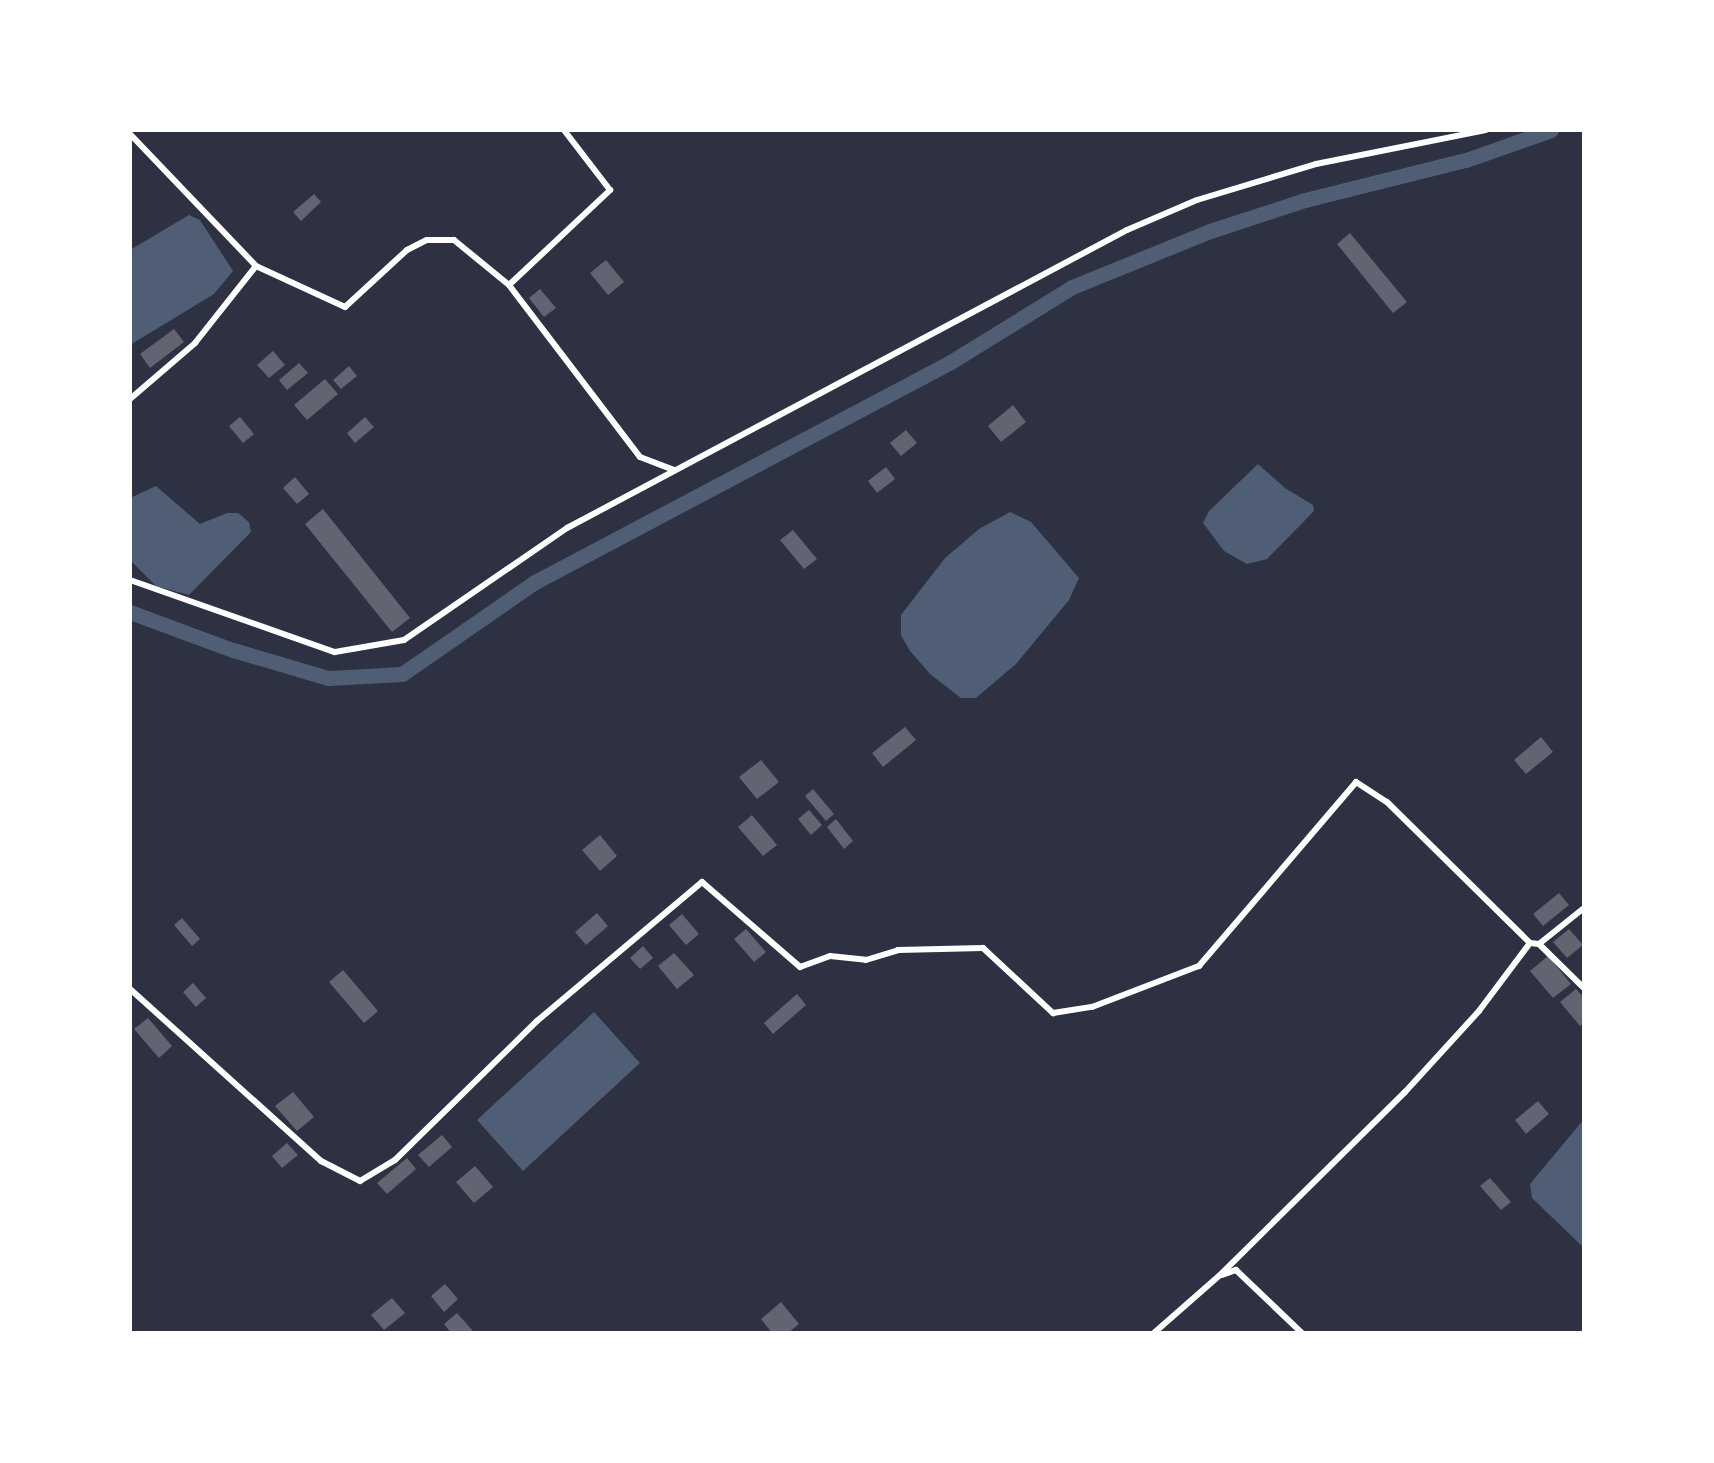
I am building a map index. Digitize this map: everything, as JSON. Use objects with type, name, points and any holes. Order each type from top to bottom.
[{"type":"street","points":[[509,285],[610,190],[564,130]]},
{"type":"street","points":[[130,580],[335,652],[404,640],[566,528],[996,298],[1197,200],[1316,164],[1486,130]]},
{"type":"street","points":[[130,134],[256,266],[345,306],[407,250],[427,240],[454,240],[509,285],[640,457],[675,470]]},
{"type":"street","points":[[130,399],[195,343],[256,266]]},
{"type":"street","points":[[130,989],[321,1160],[360,1181],[394,1160],[538,1021],[702,882],[800,967],[830,956],[866,960],[898,950],[984,948],[1053,1013],[1092,1007],[1200,966],[1356,782],[1386,802],[1584,988]]},
{"type":"street","points":[[1154,1333],[1220,1276],[1406,1092],[1535,943],[1584,908]]},
{"type":"street","points":[[1220,1276],[1236,1270],[1302,1333]]},
{"type":"water","points":[[189,215],[200,220],[233,271],[214,294],[130,345],[130,250]]},
{"type":"water","points":[[1258,464],[1285,488],[1313,505],[1314,511],[1267,559],[1247,564],[1224,551],[1203,523],[1209,511]]},
{"type":"water","points":[[156,486],[200,524],[227,513],[238,513],[249,522],[251,532],[189,595],[156,586],[130,560],[130,498]]},
{"type":"water","points":[[1010,512],[1031,522],[1079,578],[1069,600],[1016,664],[976,698],[961,698],[930,674],[910,651],[901,635],[901,615],[945,558],[979,529]]},
{"type":"water","points":[[594,1012],[640,1063],[523,1171],[477,1120]]},
{"type":"water","points":[[1584,1119],[1584,1248],[1532,1198],[1530,1184]]},
{"type":"building","points":[[314,194],[321,202],[301,221],[293,212]]},
{"type":"building","points":[[1350,233],[1407,302],[1393,313],[1337,244]]},
{"type":"building","points":[[606,260],[624,282],[608,295],[590,273]]},
{"type":"building","points":[[540,289],[556,308],[544,317],[529,298]]},
{"type":"building","points":[[174,329],[184,342],[150,368],[140,354]]},
{"type":"building","points":[[273,351],[285,365],[269,378],[257,365]]},
{"type":"building","points":[[299,363],[308,373],[287,390],[279,380]]},
{"type":"building","points":[[349,366],[357,376],[341,389],[333,380]]},
{"type":"building","points":[[325,379],[338,394],[307,420],[294,405]]},
{"type":"building","points":[[1013,405],[1026,422],[1001,442],[988,426]]},
{"type":"building","points":[[240,417],[254,434],[243,443],[229,426]]},
{"type":"building","points":[[365,417],[374,427],[355,443],[347,433]]},
{"type":"building","points":[[906,430],[917,443],[901,456],[890,443]]},
{"type":"building","points":[[886,467],[895,479],[877,493],[868,481]]},
{"type":"building","points":[[295,477],[309,494],[297,504],[283,488]]},
{"type":"building","points":[[323,509],[410,618],[392,632],[305,524]]},
{"type":"building","points":[[793,530],[817,559],[804,569],[780,540]]},
{"type":"building","points":[[905,727],[916,740],[883,767],[872,753]]},
{"type":"building","points":[[1541,737],[1553,752],[1526,774],[1514,760]]},
{"type":"building","points":[[761,760],[779,782],[757,799],[739,777]]},
{"type":"building","points":[[813,789],[834,814],[826,821],[805,796]]},
{"type":"building","points":[[809,810],[822,825],[811,835],[798,819]]},
{"type":"building","points":[[752,815],[777,845],[763,856],[738,827]]},
{"type":"building","points":[[836,819],[853,841],[844,849],[827,827]]},
{"type":"building","points":[[600,835],[617,856],[600,871],[582,850]]},
{"type":"building","points":[[1559,893],[1569,905],[1543,926],[1533,914]]},
{"type":"building","points":[[597,913],[608,926],[586,945],[575,932]]},
{"type":"building","points":[[682,914],[699,934],[686,945],[669,925]]},
{"type":"building","points":[[182,918],[200,939],[192,946],[174,925]]},
{"type":"building","points":[[746,929],[766,952],[754,962],[734,939]]},
{"type":"building","points":[[1569,929],[1583,945],[1567,958],[1553,942]]},
{"type":"building","points":[[643,946],[653,958],[640,969],[630,958]]},
{"type":"building","points":[[674,953],[694,975],[677,989],[658,966]]},
{"type":"building","points":[[1548,956],[1571,984],[1553,998],[1530,971]]},
{"type":"building","points":[[343,970],[378,1011],[364,1023],[329,982]]},
{"type":"building","points":[[193,983],[206,998],[196,1007],[183,992]]},
{"type":"building","points":[[1576,989],[1584,998],[1584,1022],[1580,1026],[1560,1002]]},
{"type":"building","points":[[797,994],[806,1005],[773,1034],[764,1023]]},
{"type":"building","points":[[148,1018],[172,1046],[159,1058],[134,1029]]},
{"type":"building","points":[[293,1092],[314,1117],[297,1131],[275,1106]]},
{"type":"building","points":[[1538,1101],[1549,1114],[1526,1134],[1515,1120]]},
{"type":"building","points":[[442,1135],[452,1147],[429,1167],[418,1155]]},
{"type":"building","points":[[287,1143],[298,1155],[282,1168],[272,1156]]},
{"type":"building","points":[[407,1158],[416,1169],[387,1194],[377,1183]]},
{"type":"building","points":[[475,1166],[493,1187],[474,1203],[456,1182]]},
{"type":"building","points":[[1490,1178],[1511,1202],[1501,1210],[1480,1186]]},
{"type":"building","points":[[445,1284],[458,1299],[444,1312],[431,1296]]},
{"type":"building","points":[[392,1298],[405,1313],[384,1330],[371,1315]]},
{"type":"building","points":[[781,1302],[799,1324],[788,1333],[772,1333],[761,1319]]},
{"type":"building","points":[[457,1313],[471,1333],[451,1333],[444,1324]]},
{"type":"waterway","points":[[130,612],[233,650],[328,678],[402,674],[535,582],[949,363],[1072,287],[1210,231],[1305,200],[1466,160],[1551,130]]}]
